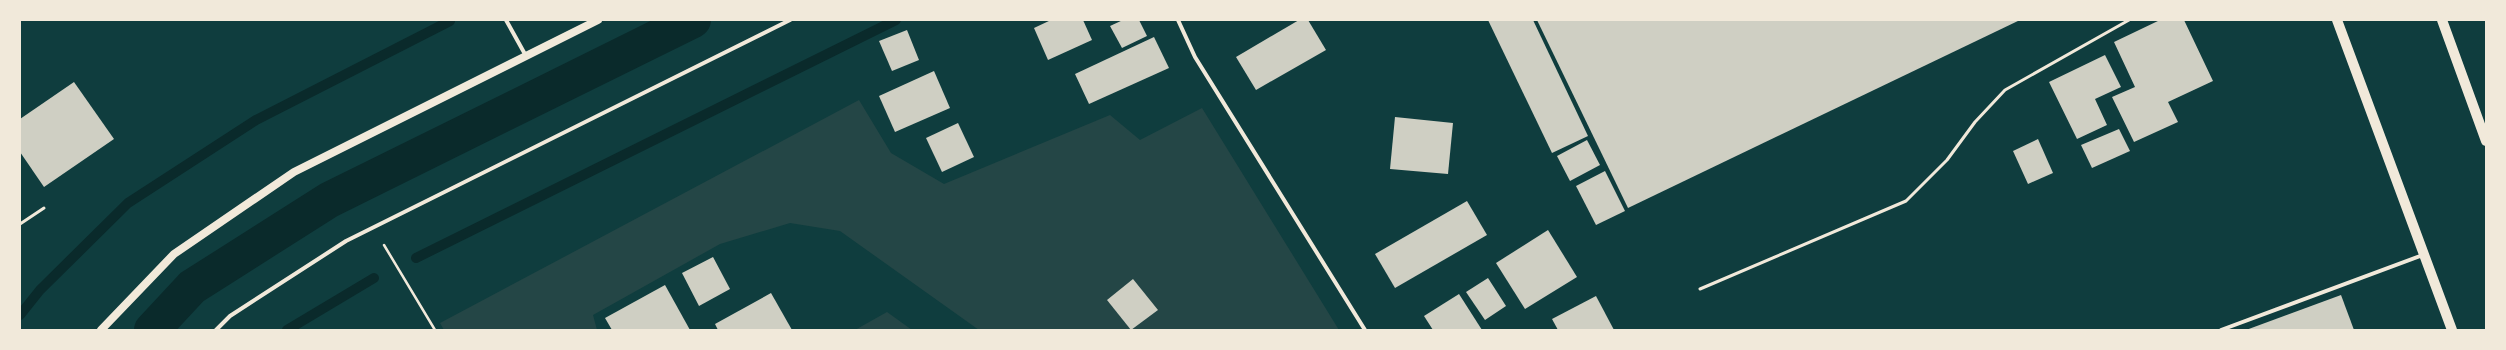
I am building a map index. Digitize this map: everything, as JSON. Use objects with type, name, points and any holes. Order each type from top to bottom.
[{"type":"main road","points":[[102,330],[174,254],[294,172],[598,20]]},
{"type":"main road","points":[[2337,20],[2452,330]]},
{"type":"main road","points":[[2445,22],[2486,141]]},
{"type":"street","points":[[506,20],[526,56]]},
{"type":"street","points":[[216,330],[230,316],[346,241],[790,20]]},
{"type":"street","points":[[1178,20],[1195,57],[1365,330]]},
{"type":"street","points":[[2221,330],[2423,255]]},
{"type":"lane","points":[[1700,289],[1906,201],[1947,160],[1974,122],[2005,90],[2129,20]]},
{"type":"lane","points":[[20,224],[44,208]]},
{"type":"path","points":[[374,227],[435,330]]},
{"type":"shaded area","points":[[859,100],[891,153],[944,184],[1110,115],[1140,140],[1202,108],[1339,330],[979,330],[840,231],[790,223],[720,244],[593,315],[597,330],[444,330],[440,323]]},
{"type":"shaded area","points":[[887,312],[912,330],[855,330]]},
{"type":"building","points":[[1051,20],[1083,20],[1092,40],[1048,60],[1034,28]]},
{"type":"building","points":[[1123,20],[1139,20],[1147,36],[1122,48],[1110,26]]},
{"type":"building","points":[[1299,20],[1308,20],[1326,50],[1256,90],[1236,57]]},
{"type":"building","points":[[1488,20],[1533,20],[1588,136],[1552,153]]},
{"type":"building","points":[[1537,20],[2020,20],[1628,208]]},
{"type":"building","points":[[2160,20],[2184,20],[2213,81],[2168,102],[2178,122],[2134,142],[2112,97],[2135,87],[2114,42]]},
{"type":"building","points":[[907,30],[919,60],[892,71],[879,41]]},
{"type":"building","points":[[1154,37],[1169,68],[1089,104],[1075,74]]},
{"type":"building","points":[[2105,55],[2121,87],[2095,99],[2107,125],[2077,139],[2049,82]]},
{"type":"building","points":[[934,71],[950,108],[895,132],[879,96]]},
{"type":"building","points":[[74,82],[114,139],[44,187],[20,152],[20,119]]},
{"type":"building","points":[[1395,117],[1453,123],[1448,174],[1390,169]]},
{"type":"building","points":[[958,123],[974,157],[942,172],[926,138]]},
{"type":"building","points":[[2119,129],[2130,151],[2092,168],[2081,145]]},
{"type":"building","points":[[2038,139],[2053,173],[2028,184],[2013,151]]},
{"type":"building","points":[[1587,140],[1600,165],[1570,181],[1557,156]]},
{"type":"building","points":[[1605,171],[1625,211],[1596,225],[1576,186]]},
{"type":"building","points":[[1467,201],[1487,235],[1395,288],[1375,254]]},
{"type":"building","points":[[1548,230],[1577,277],[1525,309],[1496,263]]},
{"type":"building","points":[[713,257],[730,289],[699,306],[682,273]]},
{"type":"building","points":[[1488,278],[1506,306],[1485,320],[1466,292]]},
{"type":"building","points":[[1133,279],[1158,310],[1131,330],[1107,300]]},
{"type":"building","points":[[665,285],[690,330],[612,330],[605,318]]},
{"type":"building","points":[[771,293],[792,330],[718,330],[715,324]]},
{"type":"building","points":[[1459,294],[1482,330],[1433,330],[1424,316]]},
{"type":"building","points":[[2341,295],[2354,330],[2246,330]]},
{"type":"building","points":[[1596,296],[1614,330],[1558,330],[1552,319]]},
{"type":"waterway","points":[[152,330],[192,287],[329,200],[693,20]]},
{"type":"waterway","points":[[416,258],[896,20]]},
{"type":"waterway","points":[[20,315],[40,290],[128,203],[256,120],[450,21]]},
{"type":"waterway","points":[[287,330],[374,278]]}]
